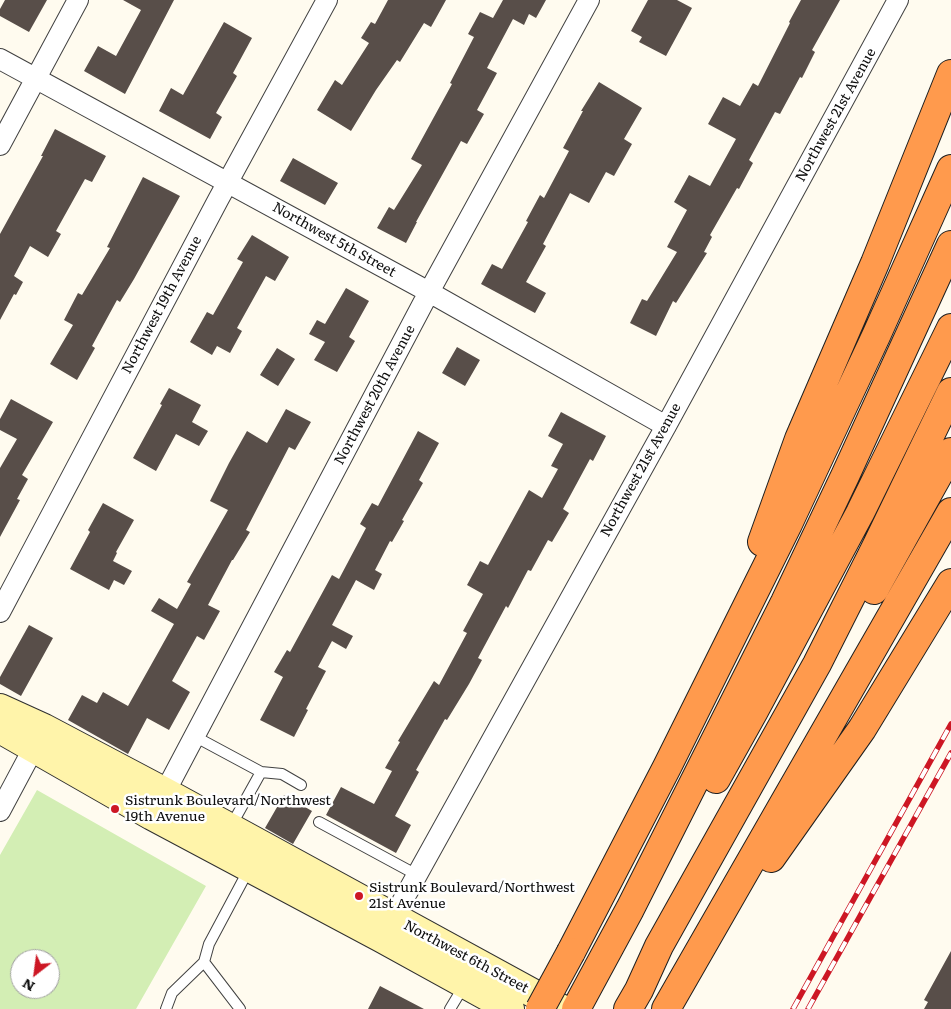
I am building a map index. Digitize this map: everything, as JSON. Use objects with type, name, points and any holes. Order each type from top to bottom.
[{"type":"highway","points":[[726,645],[799,439],[886,237],[951,74]]},
{"type":"highway","points":[[540,1009],[667,767],[822,454],[951,169]]},
{"type":"highway","points":[[576,1009],[630,909],[792,586],[845,476],[951,245]]},
{"type":"highway","points":[[630,909],[696,814],[754,711],[864,504],[951,328]]},
{"type":"highway","points":[[634,999],[659,946],[821,656],[951,392]]},
{"type":"highway","points":[[634,999],[668,951],[951,452]]},
{"type":"highway","points":[[667,1007],[951,512]]},
{"type":"highway","points":[[667,1007],[862,729],[951,583]]},
{"type":"street","points":[[0,145],[78,0]]},
{"type":"street","name":"Northwest 19th Avenue","points":[[0,612],[228,182],[327,0]]},
{"type":"street","name":"Northwest 20th Avenue","points":[[165,792],[429,292],[589,0]]},
{"type":"street","name":"Northwest 21st Avenue","points":[[387,928],[666,426],[898,0]]},
{"type":"street","name":"Northwest 5th Street","points":[[0,59],[429,292],[666,426]]},
{"type":"street","name":"Northwest 6th Street","points":[[0,708],[39,738],[152,816],[223,839],[470,973],[562,1009]]},
{"type":"street","name":"Northwest 6th Street","points":[[0,729],[39,738],[165,792],[223,839],[250,868],[387,928]]},
{"type":"street","points":[[0,811],[39,738]]},
{"type":"street","name":"Northwest 6th Street","points":[[470,973],[510,1009]]},
{"type":"lane","points":[[194,736],[261,772],[282,774],[301,785]]},
{"type":"lane","points":[[223,839],[261,772]]},
{"type":"lane","points":[[319,822],[417,875]]},
{"type":"lane","points":[[165,1009],[172,993],[204,962],[209,944],[250,868]]},
{"type":"lane","points":[[204,962],[240,1009]]},
{"type":"lane","points":[[450,1009],[470,973]]},
{"type":"green space","points":[[37,790],[206,886],[136,1009],[0,1009],[0,855]]},
{"type":"building","points":[[5,0],[47,0],[29,32],[0,16],[0,9]]},
{"type":"building","points":[[123,0],[174,0],[125,94],[84,71],[98,46],[116,56],[141,10]]},
{"type":"building","points":[[388,0],[446,0],[431,27],[424,23],[400,62],[397,60],[351,131],[317,110],[335,80],[342,85],[369,43],[361,38],[371,22],[375,24]]},
{"type":"building","points":[[503,0],[546,0],[536,18],[529,14],[524,25],[513,19],[487,68],[497,73],[477,110],[484,114],[467,144],[461,141],[406,243],[377,228],[389,207],[394,210],[422,165],[411,159],[452,84],[450,83],[474,37],[468,34],[480,12],[493,18]]},
{"type":"building","points":[[648,0],[677,0],[692,8],[666,56],[639,42],[642,37],[631,31]]},
{"type":"building","points":[[801,0],[840,0],[812,50],[815,52],[802,78],[800,77],[780,114],[775,112],[749,160],[753,163],[710,235],[712,237],[704,252],[707,253],[676,303],[673,301],[656,336],[630,323],[642,299],[647,301],[677,252],[667,247],[687,210],[674,202],[689,175],[710,186],[736,139],[708,124],[723,97],[740,106],[753,83],[758,86]]},
{"type":"building","points":[[224,22],[252,38],[233,73],[237,76],[216,113],[222,117],[210,139],[159,111],[171,88],[183,95]]},
{"type":"building","points":[[599,82],[642,108],[624,139],[632,144],[614,176],[606,172],[589,203],[570,193],[543,244],[546,246],[526,282],[546,293],[535,313],[481,284],[492,264],[502,269],[528,222],[526,221],[540,195],[544,198],[569,151],[563,148],[583,111],[581,111]]},
{"type":"building","points":[[55,129],[106,156],[92,182],[85,179],[56,231],[61,234],[48,257],[30,246],[14,276],[23,282],[0,320],[0,234],[43,156],[41,156]]},
{"type":"building","points":[[293,158],[338,183],[325,205],[280,181]]},
{"type":"building","points":[[143,177],[180,196],[134,279],[120,302],[117,300],[92,346],[95,348],[77,380],[50,364],[73,325],[64,320],[78,293],[82,295],[110,248],[107,247]]},
{"type":"building","points":[[252,235],[289,257],[275,281],[266,276],[237,328],[242,331],[230,353],[217,346],[212,355],[190,342],[207,312],[213,315],[243,262],[237,259]]},
{"type":"building","points":[[346,288],[369,301],[349,337],[355,341],[337,372],[314,360],[325,342],[309,334],[317,320],[325,324]]},
{"type":"building","points":[[457,347],[480,360],[465,386],[442,373]]},
{"type":"building","points":[[277,348],[295,359],[278,386],[260,375]]},
{"type":"building","points":[[169,388],[201,405],[192,422],[208,431],[199,446],[176,434],[156,471],[133,458],[162,405],[160,404]]},
{"type":"building","points":[[11,399],[53,422],[22,475],[28,479],[17,499],[20,500],[0,537],[0,468],[17,439],[0,430],[0,419]]},
{"type":"building","points":[[286,409],[311,422],[295,450],[289,447],[246,530],[250,532],[232,560],[208,605],[220,611],[204,640],[197,636],[172,681],[190,692],[169,730],[147,718],[128,754],[68,720],[82,695],[97,703],[103,692],[128,706],[174,624],[151,611],[159,598],[177,609],[191,584],[187,582],[228,510],[210,501],[229,463],[247,431],[267,443]]},
{"type":"building","points":[[561,412],[606,436],[593,461],[590,459],[563,509],[569,513],[552,542],[548,540],[531,571],[528,570],[508,608],[506,606],[478,658],[482,660],[469,684],[447,720],[445,719],[416,770],[419,772],[395,816],[411,825],[396,853],[326,815],[341,787],[374,804],[392,771],[385,768],[400,742],[398,741],[434,681],[439,685],[467,633],[463,631],[483,594],[467,585],[480,561],[488,565],[529,490],[542,498],[558,469],[551,466],[563,444],[548,436]]},
{"type":"building","points":[[418,431],[439,443],[419,480],[423,483],[402,520],[404,521],[392,542],[390,541],[375,570],[382,574],[374,590],[356,580],[332,625],[353,636],[346,649],[332,641],[318,667],[326,671],[294,737],[260,720],[283,677],[274,672],[287,650],[290,652],[332,575],[339,579],[366,528],[360,524],[372,503],[378,506]]},
{"type":"building","points":[[103,503],[134,520],[113,561],[132,571],[124,585],[114,580],[109,590],[70,569]]},
{"type":"building","points":[[29,625],[53,638],[21,696],[0,684],[0,677]]},
{"type":"building","points":[[284,795],[312,811],[293,844],[265,828]]},
{"type":"building","points":[[951,951],[951,1009],[924,1009],[928,1002],[924,1000]]},
{"type":"building","points":[[380,986],[424,1009],[368,1009]]},
{"type":"railway","points":[[793,1009],[951,724]]},
{"type":"railway","points":[[808,1009],[951,753]]},
{"type":"place","name":"Sistrunk Boulevard/Northwest 19th Avenue","points":[[115,809]]},
{"type":"place","name":"Sistrunk Boulevard/Northwest 21st Avenue","points":[[359,896]]}]
